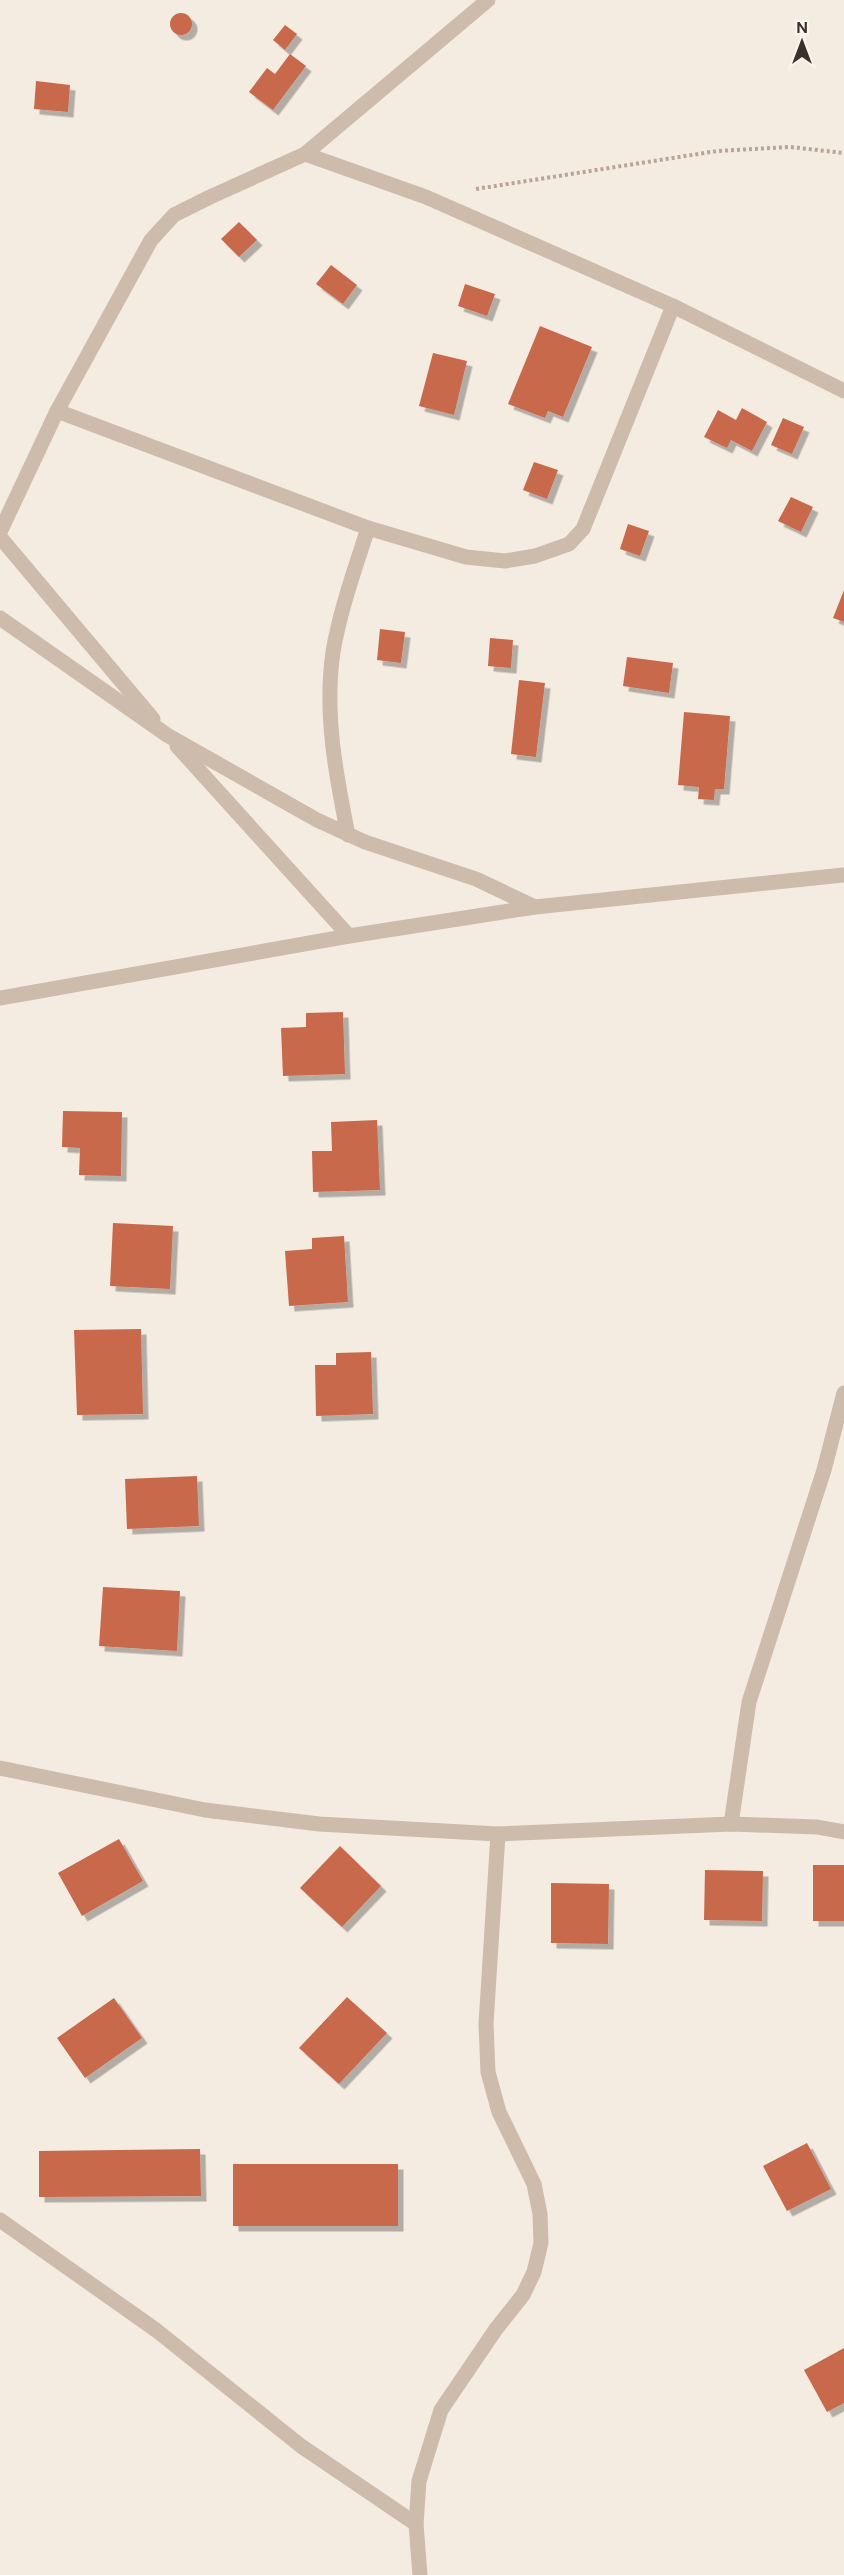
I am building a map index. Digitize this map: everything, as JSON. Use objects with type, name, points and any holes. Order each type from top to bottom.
[{"type":"street","points":[[0,532],[57,411],[151,240],[174,216],[305,154],[488,0]]},
{"type":"street","points":[[305,154],[426,197],[673,306],[844,391]]},
{"type":"street","points":[[57,411],[368,528],[466,557],[505,561],[535,556],[569,544],[583,529],[673,306]]},
{"type":"street","points":[[348,835],[332,755],[333,653],[341,615],[368,528]]},
{"type":"street","points":[[0,537],[167,735],[349,936]]},
{"type":"street","points":[[0,618],[167,735],[317,820],[348,835],[423,863],[476,879],[536,907]]},
{"type":"street","points":[[0,998],[349,936],[536,907],[844,875]]},
{"type":"street","points":[[731,1824],[749,1702],[824,1470],[844,1393]]},
{"type":"street","points":[[0,1768],[216,1811],[319,1824],[498,1834],[731,1824],[817,1827],[844,1832]]},
{"type":"street","points":[[420,2575],[416,2524],[419,2481],[441,2410],[496,2329],[523,2295],[534,2272],[541,2243],[540,2214],[534,2184],[499,2112],[488,2072],[486,2024],[498,1834]]},
{"type":"street","points":[[0,2220],[156,2330],[301,2446],[416,2524]]},
{"type":"path","points":[[472,190],[646,160],[717,151],[790,147],[844,153]]},
{"type":"building","points":[[177,13],[185,13],[192,20],[192,28],[185,35],[177,35],[170,28],[170,20]]},
{"type":"building","points":[[285,25],[297,34],[285,50],[273,40]]},
{"type":"building","points":[[290,54],[306,66],[273,110],[249,92],[267,68],[275,74]]},
{"type":"building","points":[[36,81],[70,85],[68,112],[34,109]]},
{"type":"building","points":[[239,222],[257,240],[239,257],[221,239]]},
{"type":"building","points":[[331,265],[357,285],[343,304],[316,284]]},
{"type":"building","points":[[465,284],[495,294],[487,316],[458,306]]},
{"type":"building","points":[[540,326],[592,347],[563,417],[548,411],[545,418],[508,404]]},
{"type":"building","points":[[433,353],[467,361],[454,415],[419,406]]},
{"type":"building","points":[[742,408],[767,422],[752,451],[731,440],[727,448],[704,437],[718,410],[736,420]]},
{"type":"building","points":[[783,418],[804,427],[792,454],[771,445]]},
{"type":"building","points":[[534,462],[558,470],[547,499],[523,490]]},
{"type":"building","points":[[791,497],[813,507],[801,532],[778,521]]},
{"type":"building","points":[[628,524],[649,531],[640,556],[620,549]]},
{"type":"building","points":[[844,590],[844,622],[833,618]]},
{"type":"building","points":[[380,629],[405,632],[401,663],[377,660]]},
{"type":"building","points":[[490,638],[513,640],[511,668],[488,666]]},
{"type":"building","points":[[627,657],[673,663],[669,693],[623,686]]},
{"type":"building","points":[[519,680],[545,683],[536,757],[511,754]]},
{"type":"building","points":[[684,712],[730,716],[724,789],[715,789],[714,800],[698,799],[699,787],[678,785]]},
{"type":"building","points":[[343,1012],[345,1074],[283,1076],[281,1028],[306,1027],[306,1013]]},
{"type":"building","points":[[63,1111],[122,1112],[121,1176],[79,1175],[80,1148],[62,1147]]},
{"type":"building","points":[[377,1120],[380,1190],[313,1192],[312,1151],[332,1151],[331,1122]]},
{"type":"building","points":[[113,1223],[173,1226],[170,1289],[110,1286]]},
{"type":"building","points":[[344,1236],[348,1302],[289,1306],[285,1251],[312,1249],[312,1238]]},
{"type":"building","points":[[141,1329],[143,1414],[77,1415],[74,1330]]},
{"type":"building","points":[[371,1352],[373,1414],[316,1416],[315,1365],[336,1365],[336,1353]]},
{"type":"building","points":[[197,1476],[199,1526],[127,1529],[125,1479]]},
{"type":"building","points":[[103,1587],[180,1591],[177,1651],[99,1646]]},
{"type":"building","points":[[119,1839],[143,1881],[82,1916],[58,1873]]},
{"type":"building","points":[[340,1846],[381,1886],[342,1927],[300,1888]]},
{"type":"building","points":[[813,1865],[844,1865],[844,1921],[813,1921]]},
{"type":"building","points":[[705,1870],[763,1871],[762,1921],[704,1920]]},
{"type":"building","points":[[551,1883],[609,1884],[608,1944],[551,1943]]},
{"type":"building","points":[[347,1997],[387,2033],[339,2084],[299,2048]]},
{"type":"building","points":[[114,1998],[142,2038],[85,2078],[57,2038]]},
{"type":"building","points":[[807,2143],[831,2189],[787,2211],[763,2166]]},
{"type":"building","points":[[200,2149],[201,2196],[39,2197],[39,2151]]},
{"type":"building","points":[[233,2164],[398,2164],[398,2226],[233,2226]]},
{"type":"building","points":[[844,2348],[844,2403],[827,2412],[804,2370]]}]
